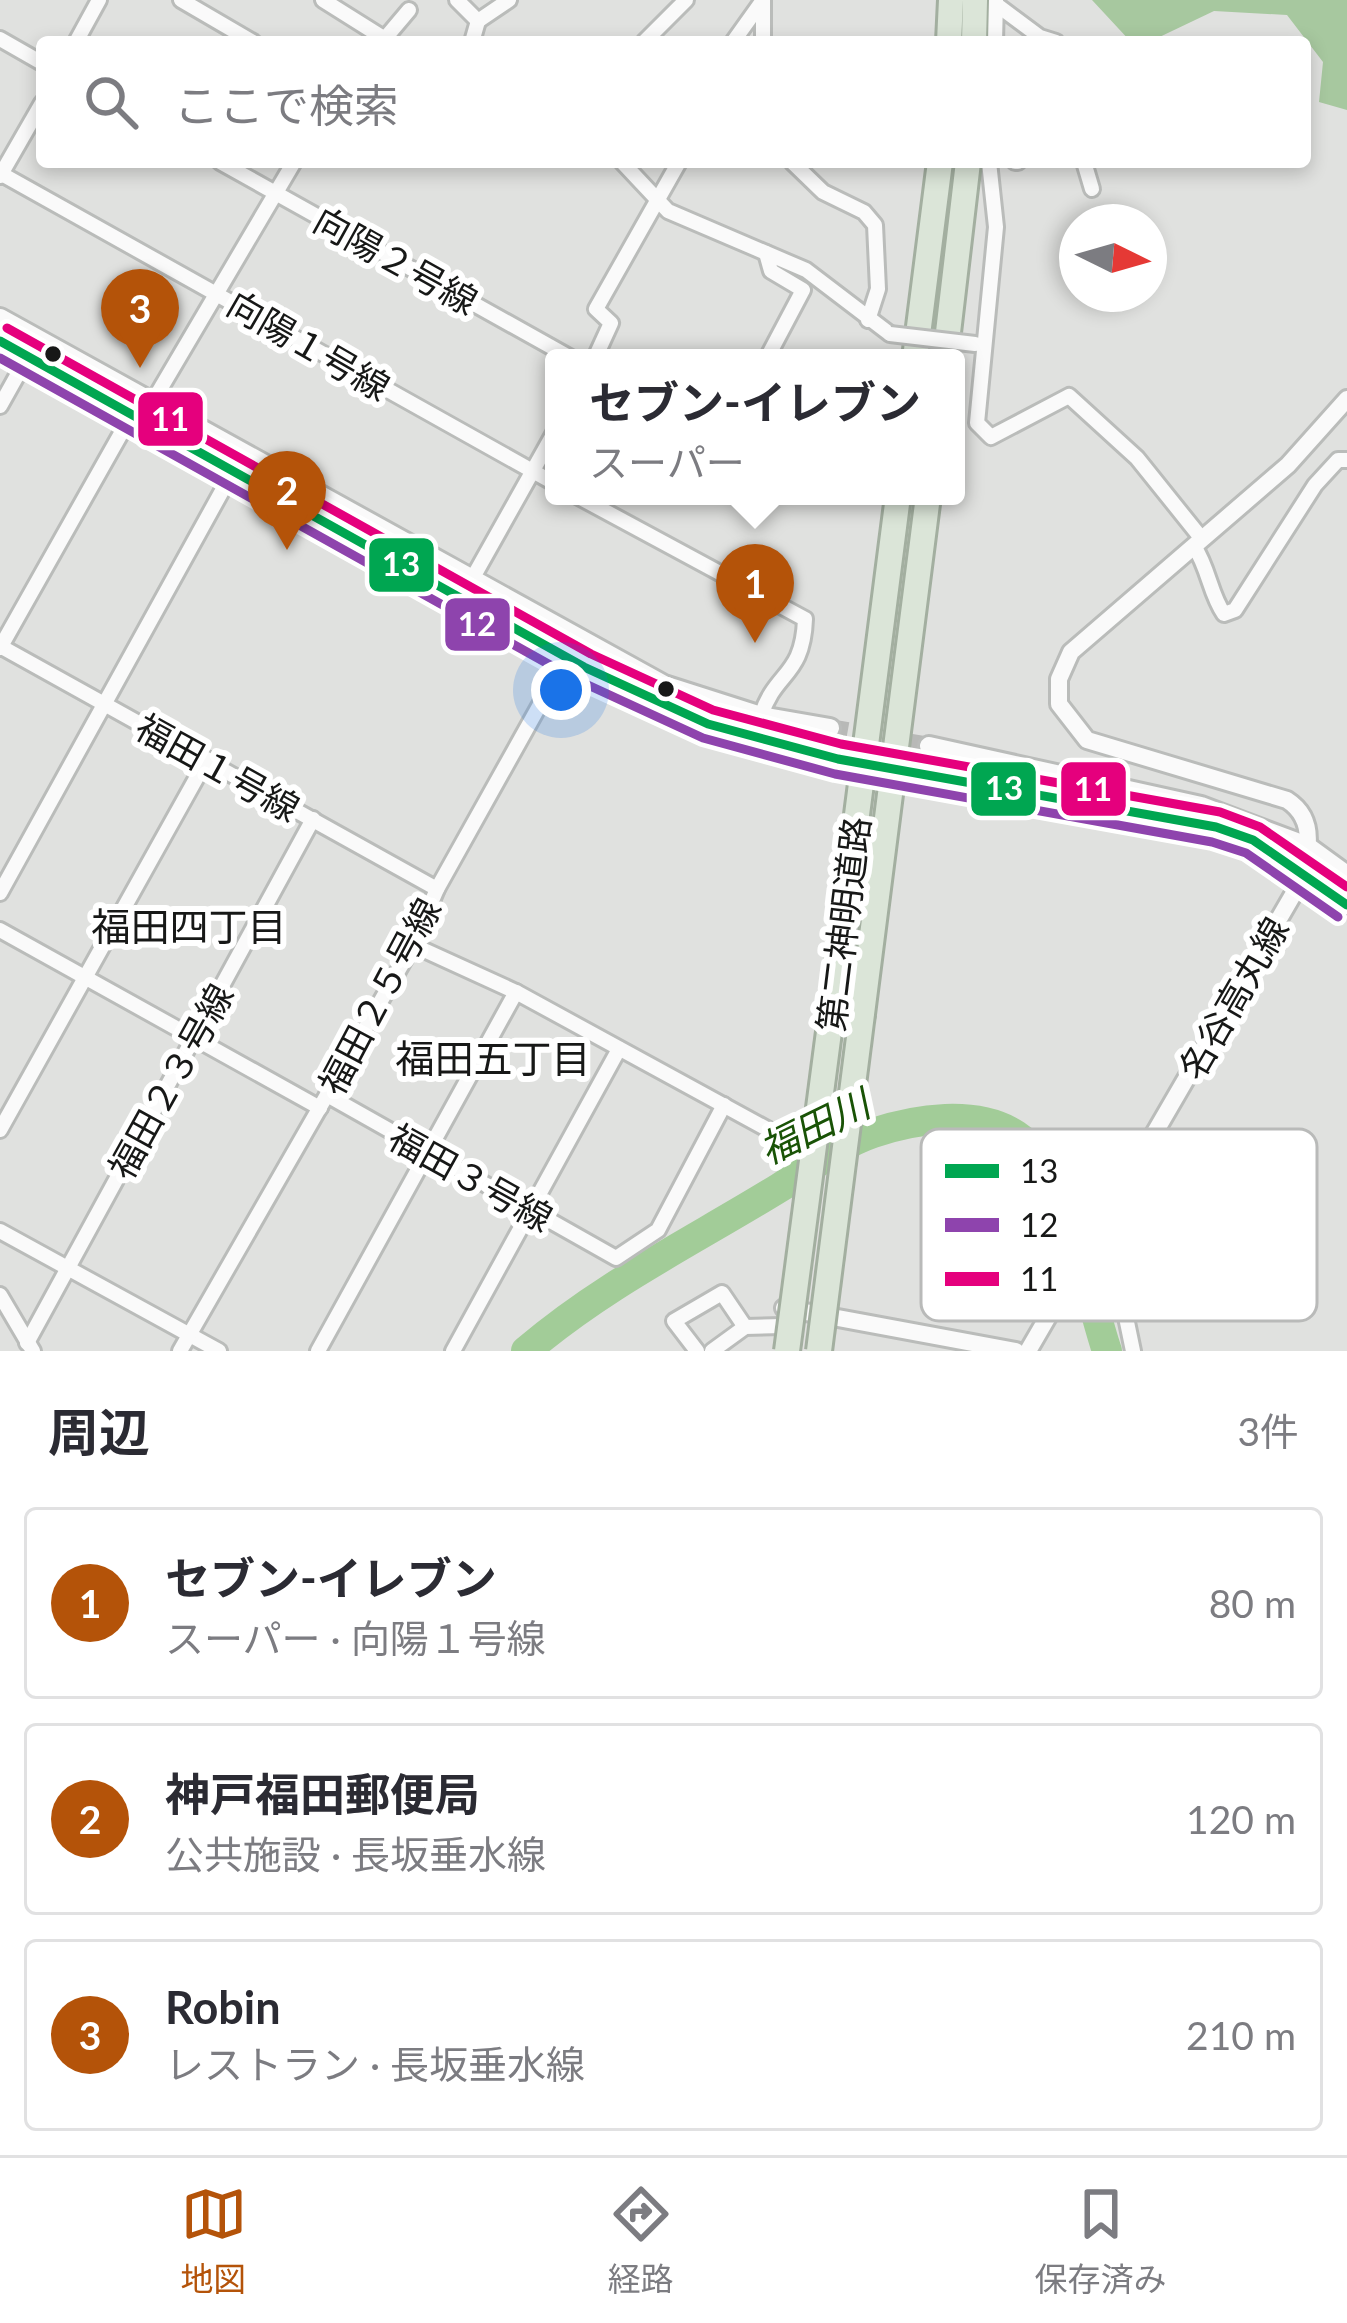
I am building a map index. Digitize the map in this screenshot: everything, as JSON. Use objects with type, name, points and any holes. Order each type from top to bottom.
[{"type":"highway","points":[[949,36],[951,0]]},
{"type":"highway","points":[[976,36],[990,2]]},
{"type":"highway","points":[[916,349],[939,168]]},
{"type":"highway","points":[[946,349],[967,168]]},
{"type":"highway","name":"第二神明道路","points":[[783,1343],[832,1010],[897,505]]},
{"type":"highway","name":"第二神明道路","points":[[820,1351],[927,505]]},
{"type":"main road","points":[[0,318],[471,581],[571,648],[664,686],[761,716],[830,728]]},
{"type":"main road","points":[[0,341],[708,724],[838,759]]},
{"type":"main road","points":[[929,746],[1201,806],[1307,846],[1347,874]]},
{"type":"main road","points":[[917,772],[1216,827],[1253,840],[1347,904]]},
{"type":"street","points":[[79,36],[99,0]]},
{"type":"street","points":[[181,0],[244,36]]},
{"type":"street","points":[[323,0],[377,36]]},
{"type":"street","points":[[457,0],[478,22]]},
{"type":"street","points":[[474,36],[478,22],[509,0]]},
{"type":"street","points":[[650,36],[686,0]]},
{"type":"street","points":[[737,36],[763,0]]},
{"type":"street","points":[[763,0],[763,36]]},
{"type":"street","points":[[990,2],[993,36]]},
{"type":"street","points":[[990,2],[1039,36]]},
{"type":"street","points":[[388,36],[409,10]]},
{"type":"street","points":[[0,39],[36,60]]},
{"type":"street","points":[[0,174],[36,113]]},
{"type":"street","name":"向陽２号線","points":[[231,168],[556,349]]},
{"type":"street","points":[[0,647],[132,414],[152,404],[289,168]]},
{"type":"street","points":[[627,168],[668,211],[766,253],[842,293],[868,320],[890,334],[980,345]]},
{"type":"street","points":[[600,349],[611,323],[596,309],[676,168]]},
{"type":"street","points":[[798,168],[823,193],[864,212],[875,225],[878,290],[868,320]]},
{"type":"street","points":[[990,168],[997,227],[980,345],[977,423],[992,437],[1069,395],[1137,458],[1198,543],[1224,614],[1235,610],[1315,485],[1338,460],[1347,460]]},
{"type":"street","points":[[1086,168],[1093,190]]},
{"type":"street","name":"向陽１号線","points":[[0,174],[545,478]]},
{"type":"street","points":[[766,253],[771,272],[803,290],[772,349]]},
{"type":"street","points":[[0,406],[28,356]]},
{"type":"street","points":[[1307,846],[1309,826],[1300,808],[1288,800],[1103,748],[1064,716],[1059,679],[1071,652],[1288,465],[1347,399]]},
{"type":"street","points":[[471,581],[545,450]]},
{"type":"street","points":[[0,893],[233,471]]},
{"type":"street","points":[[595,505],[805,619],[804,653],[765,702],[761,716]]},
{"type":"street","name":"福田１号線","points":[[0,647],[437,889]]},
{"type":"street","name":"福田２５号線","points":[[180,1351],[413,945],[437,889],[571,648]]},
{"type":"street","points":[[0,1130],[207,759]]},
{"type":"street","name":"福田２３号線","points":[[30,1347],[68,1268],[313,819]]},
{"type":"street","name":"名谷高丸線","points":[[1157,1129],[1282,916],[1302,871],[1307,846]]},
{"type":"street","name":"福田３号線","points":[[0,930],[193,1038],[426,1152],[616,1258],[658,1230],[724,1106]]},
{"type":"street","points":[[413,945],[516,992],[778,1135],[809,1119]]},
{"type":"street","points":[[318,1351],[516,992]]},
{"type":"street","points":[[453,1351],[619,1048]]},
{"type":"street","points":[[0,1231],[219,1351]]},
{"type":"street","points":[[697,1351],[674,1321],[722,1293],[746,1328],[783,1343],[784,1308],[1016,1351]]},
{"type":"street","points":[[0,1294],[30,1347]]},
{"type":"street","points":[[820,1351],[844,1319]]},
{"type":"street","name":"名谷高丸線","points":[[1028,1351],[1046,1321]]},
{"type":"street","points":[[1127,1321],[1133,1351]]},
{"type":"street","points":[[712,1351],[746,1328]]},
{"type":"green space","points":[[1092,0],[1347,0],[1347,110],[1319,102],[1323,62],[1311,46],[1311,36],[1303,36],[1287,15],[1214,11],[1162,36],[1125,36]]},
{"type":"waterway","name":"福田川","points":[[526,1351],[617,1284],[848,1144],[890,1128],[945,1119],[1004,1129]]},
{"type":"waterway","name":"福田川","points":[[1098,1321],[1107,1351]]},
{"type":"tunnel","points":[[830,728],[929,746]]},
{"type":"transit line","name":"11","points":[[7,328],[591,654],[713,710],[841,744],[1220,812],[1260,827],[1347,887]]},
{"type":"transit line","name":"13","points":[[0,341],[584,667],[708,724],[838,759],[1216,827],[1253,840],[1347,905]]},
{"type":"transit line","name":"12","points":[[0,358],[577,680],[703,738],[835,774],[1212,842],[1246,853],[1338,917]]},
{"type":"place","name":"Robin","points":[[140,368]]},
{"type":"place","name":"神戸福田郵便局","points":[[287,550]]},
{"type":"place","name":"セブン-イレブン","points":[[755,643]]},
{"type":"district","name":"福田四丁目","points":[[189,926]]},
{"type":"district","name":"福田五丁目","points":[[493,1058]]}]
